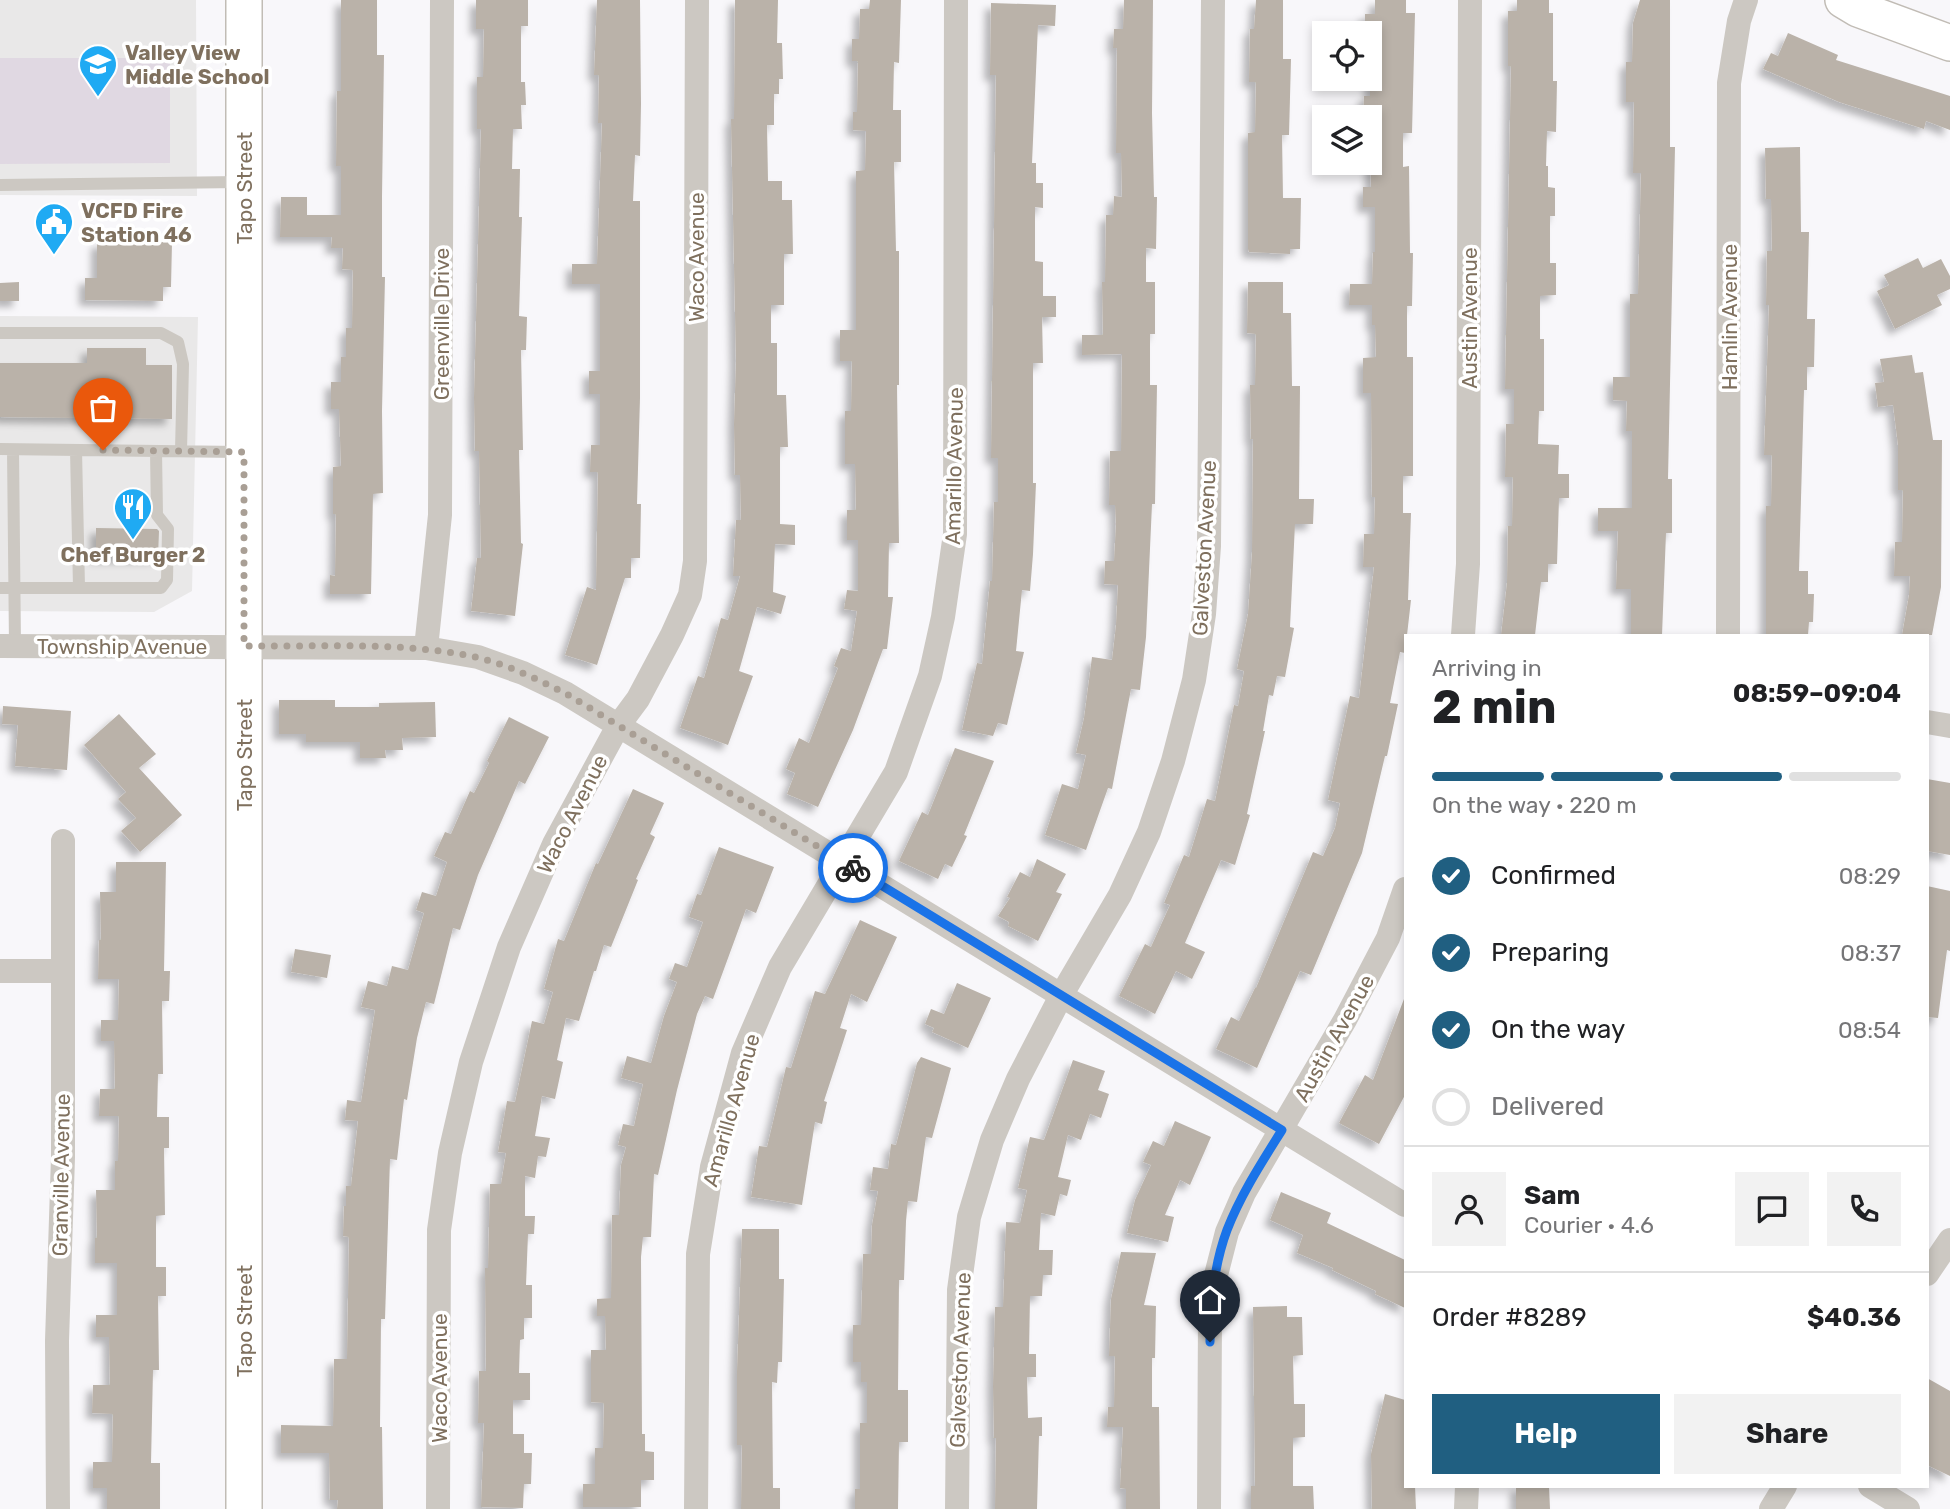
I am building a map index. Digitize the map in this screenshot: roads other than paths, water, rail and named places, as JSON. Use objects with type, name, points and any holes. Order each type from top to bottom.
[{"type":"street","name":"Tapo Street","points":[[244,0],[244,1509]]},
{"type":"street","name":"Greenville Drive","points":[[426,648],[440,515],[442,0]]},
{"type":"street","name":"Waco Avenue","points":[[438,1509],[439,1230],[450,1153],[471,1062],[509,947],[549,855],[618,726],[638,699],[690,595],[695,561],[697,0]]},
{"type":"street","name":"Amarillo Avenue","points":[[696,1509],[698,1254],[712,1167],[743,1053],[780,967],[896,772],[930,676],[943,617],[955,534],[956,0]]},
{"type":"street","name":"Galveston Avenue","points":[[957,1509],[959,1290],[969,1217],[992,1140],[1018,1079],[1062,994],[1120,895],[1149,832],[1173,761],[1194,680],[1204,614],[1209,546],[1213,0]]},
{"type":"street","name":"Austin Avenue","points":[[1463,634],[1468,550],[1470,0]]},
{"type":"street","name":"Hamlin Avenue","points":[[1728,634],[1729,83],[1739,21],[1746,0]]},
{"type":"street","points":[[1843,0],[1858,9],[1950,43]]},
{"type":"street","name":"Township Avenue","points":[[7,646],[426,648],[478,657],[523,673],[565,693],[1404,1204]]},
{"type":"street","points":[[1929,722],[1950,726]]},
{"type":"street","name":"Granville Avenue","points":[[58,1509],[57,1340],[63,1157],[63,841]]},
{"type":"street","name":"Austin Avenue","points":[[1209,1509],[1210,1314],[1215,1279],[1227,1232],[1244,1193],[1345,1020],[1388,938],[1404,893]]},
{"type":"street","points":[[0,971],[63,971]]},
{"type":"street","points":[[1929,1271],[1950,1240]]},
{"type":"street","points":[[1466,1509],[1467,1488]]},
{"type":"street","points":[[1771,1509],[1784,1488]]},
{"type":"street","points":[[1873,1488],[1908,1509]]},
{"type":"lane","points":[[0,185],[244,182]]},
{"type":"lane","points":[[0,332],[161,333],[178,342],[183,364],[181,451]]},
{"type":"lane","points":[[7,646],[16,588],[7,449],[244,452]]},
{"type":"lane","points":[[76,450],[79,587]]},
{"type":"lane","points":[[0,588],[161,588],[167,580],[168,529],[157,515],[156,451]]},
{"type":"place","name":"Valley View Middle School","points":[[98,98]]},
{"type":"place","name":"VCFD Fire Station 46","points":[[54,256]]},
{"type":"place","name":"Chef Burger 2","points":[[133,541]]}]
